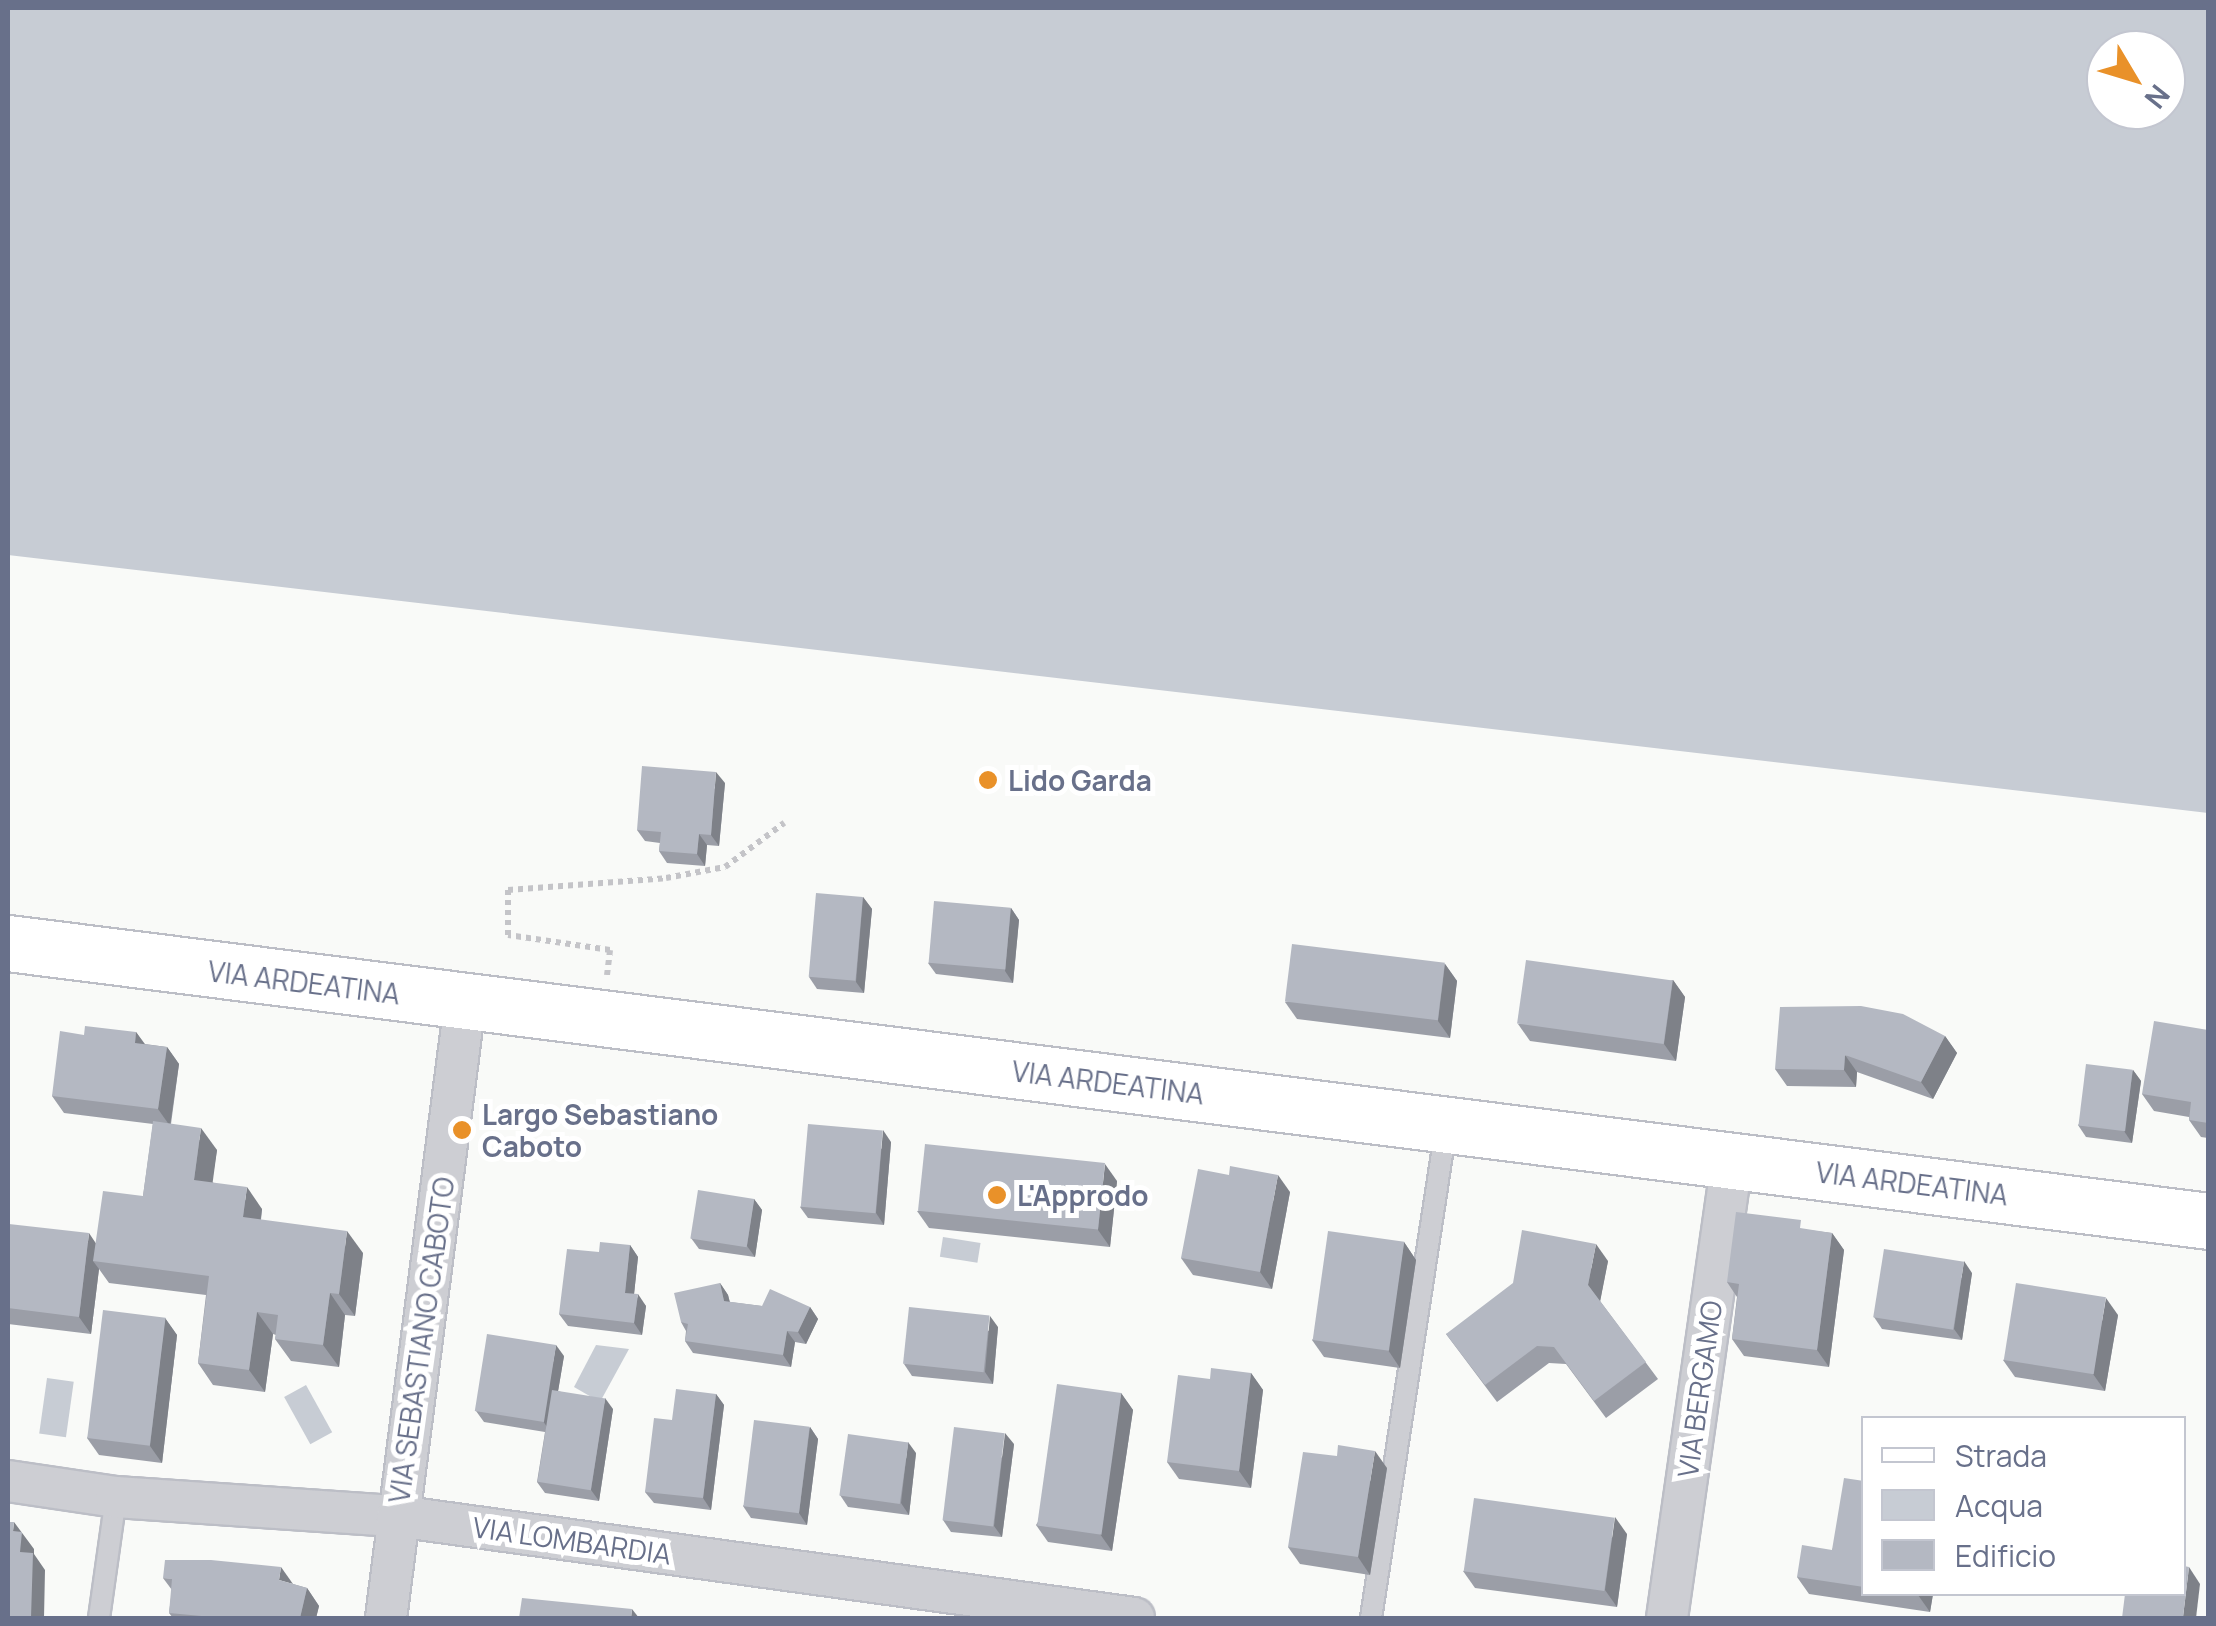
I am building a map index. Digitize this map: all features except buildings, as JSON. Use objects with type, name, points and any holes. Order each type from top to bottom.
[{"type":"main road","name":"VIA ARDEATINA","points":[[8,943],[2208,1222]]},
{"type":"street","name":"VIA SEBASTIANO CABOTO","points":[[386,1618],[465,1003]]},
{"type":"street","name":"VIA BERGAMO","points":[[1666,1618],[1732,1159]]},
{"type":"street","name":"VIA LOMBARDIA","points":[[8,1482],[116,1497],[398,1516],[1134,1618]]},
{"type":"lane","points":[[1371,1618],[1447,1124]]},
{"type":"lane","points":[[99,1618],[116,1497]]},
{"type":"path","points":[[590,976],[606,977],[610,950],[508,935],[508,890],[666,878],[725,867],[784,823]]},
{"type":"water","points":[[8,8],[2208,8],[2208,813],[8,555]]},
{"type":"water","points":[[943,1237],[981,1243],[977,1263],[940,1257]]},
{"type":"water","points":[[596,1345],[629,1349],[600,1402],[574,1387]]},
{"type":"water","points":[[47,1378],[74,1382],[66,1437],[39,1433]]},
{"type":"water","points":[[306,1385],[332,1432],[310,1444],[284,1397]]},
{"type":"place","name":"Lido Garda","points":[[988,780]]},
{"type":"place","name":"Largo Sebastiano Caboto","points":[[462,1130]]},
{"type":"place","name":"L'Approdo","points":[[997,1195]]}]
